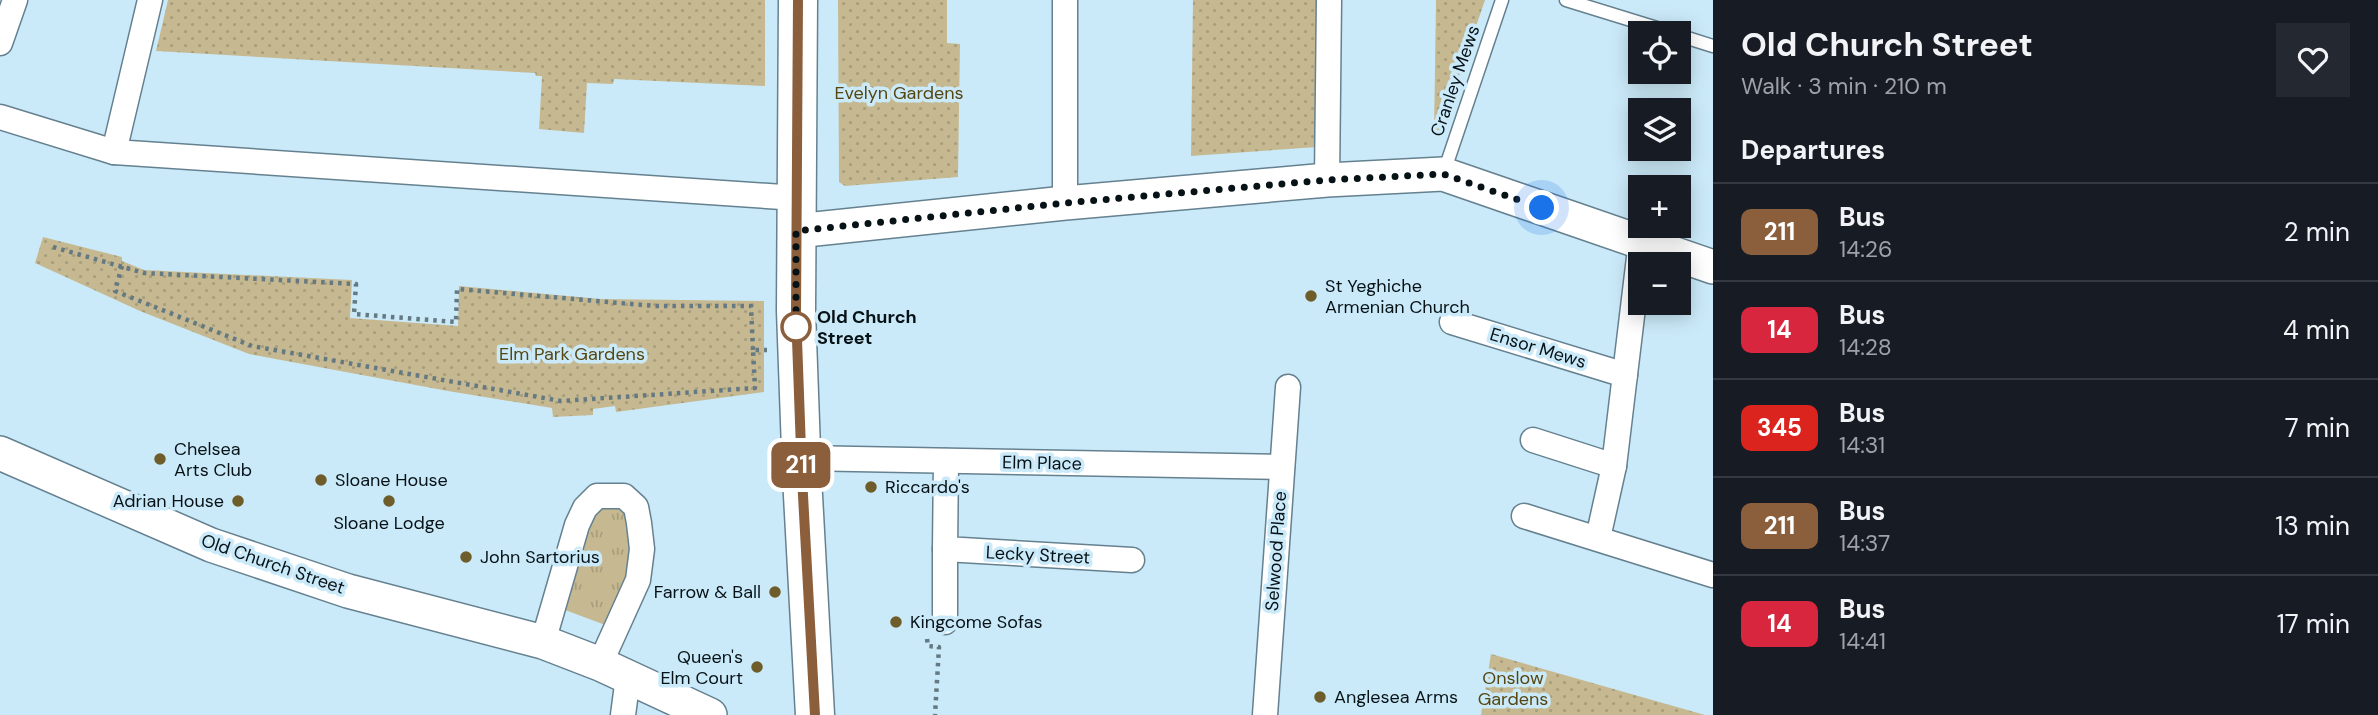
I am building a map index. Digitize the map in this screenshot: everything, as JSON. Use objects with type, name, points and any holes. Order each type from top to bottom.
[{"type":"main road","points":[[798,0],[796,312],[815,715]]},
{"type":"street","points":[[0,43],[15,0]]},
{"type":"street","points":[[114,152],[150,0]]},
{"type":"street","points":[[1065,0],[1065,203]]},
{"type":"street","points":[[1327,180],[1329,0]]},
{"type":"street","points":[[0,117],[114,152],[797,214],[1065,203],[1327,180],[1443,174],[1713,267]]},
{"type":"street","points":[[1598,538],[1614,466],[1641,241]]},
{"type":"street","name":"Ensor Mews","points":[[1452,322],[1625,374]]},
{"type":"street","name":"Selwood Place","points":[[1265,715],[1288,387]]},
{"type":"street","points":[[1533,440],[1614,466]]},
{"type":"street","name":"Old Church Street","points":[[0,453],[211,545],[348,590],[543,642],[710,715]]},
{"type":"street","name":"Elm Place","points":[[801,458],[1282,467]]},
{"type":"street","points":[[946,461],[946,622]]},
{"type":"street","points":[[543,642],[576,525],[585,508],[597,496],[624,496],[636,507],[642,549],[638,580],[614,671],[622,715]]},
{"type":"street","points":[[1524,516],[1713,575]]},
{"type":"street","name":"Lecky Street","points":[[945,550],[1132,560]]},
{"type":"lane","name":"Cranley Mews","points":[[1443,174],[1502,0]]},
{"type":"lane","points":[[1566,0],[1634,21]]},
{"type":"lane","points":[[1691,39],[1713,46]]},
{"type":"path","points":[[52,247],[122,266],[144,273],[356,284],[354,314],[456,322],[457,289],[655,306],[751,306],[755,388],[561,401],[252,346],[115,291],[122,266]]},
{"type":"path","points":[[753,350],[770,350]]},
{"type":"path","points":[[928,646],[939,647],[935,715]]},
{"type":"green space","points":[[168,0],[765,0],[765,86],[614,79],[613,84],[587,83],[584,133],[539,129],[542,76],[536,76],[535,73],[156,51]]},
{"type":"green space","name":"Evelyn Gardens","points":[[838,0],[947,0],[947,43],[960,44],[958,177],[845,186],[839,182]]},
{"type":"green space","points":[[1193,0],[1320,0],[1317,147],[1191,156]]},
{"type":"green space","points":[[1436,0],[1485,0],[1439,135],[1434,135]]},
{"type":"green space","name":"Elm Park Gardens","points":[[43,237],[122,257],[122,261],[144,270],[352,280],[350,318],[458,326],[459,286],[600,299],[764,301],[764,392],[616,412],[615,406],[593,409],[593,415],[553,417],[552,408],[249,354],[140,311],[35,263]]},
{"type":"green space","points":[[605,504],[624,509],[631,522],[631,575],[608,626],[565,610],[590,523],[596,510]]},
{"type":"green space","name":"Onslow Gardens","points":[[1491,654],[1705,715],[1481,715]]},
{"type":"bus line","name":"211","points":[[798,0],[796,312],[815,715]]},
{"type":"place","name":"St Yeghiche Armenian Church","points":[[1311,296]]},
{"type":"place","name":"Old Church Street","points":[[796,327]]},
{"type":"place","name":"Chelsea Arts Club","points":[[160,459]]},
{"type":"place","name":"Sloane House","points":[[321,480]]},
{"type":"place","name":"Riccardo's","points":[[871,487]]},
{"type":"place","name":"Adrian House","points":[[238,501]]},
{"type":"place","name":"Sloane Lodge","points":[[389,501]]},
{"type":"place","name":"John Sartorius","points":[[466,557]]},
{"type":"place","name":"Farrow & Ball","points":[[775,592]]},
{"type":"place","name":"Kingcome Sofas","points":[[896,622]]},
{"type":"place","name":"Queen's Elm Court","points":[[757,667]]},
{"type":"place","name":"Anglesea Arms","points":[[1320,697]]},
{"type":"route","points":[[796,327],[796,331],[796,312],[796,231],[1065,203],[1327,180],[1443,174],[1542,208]]}]
